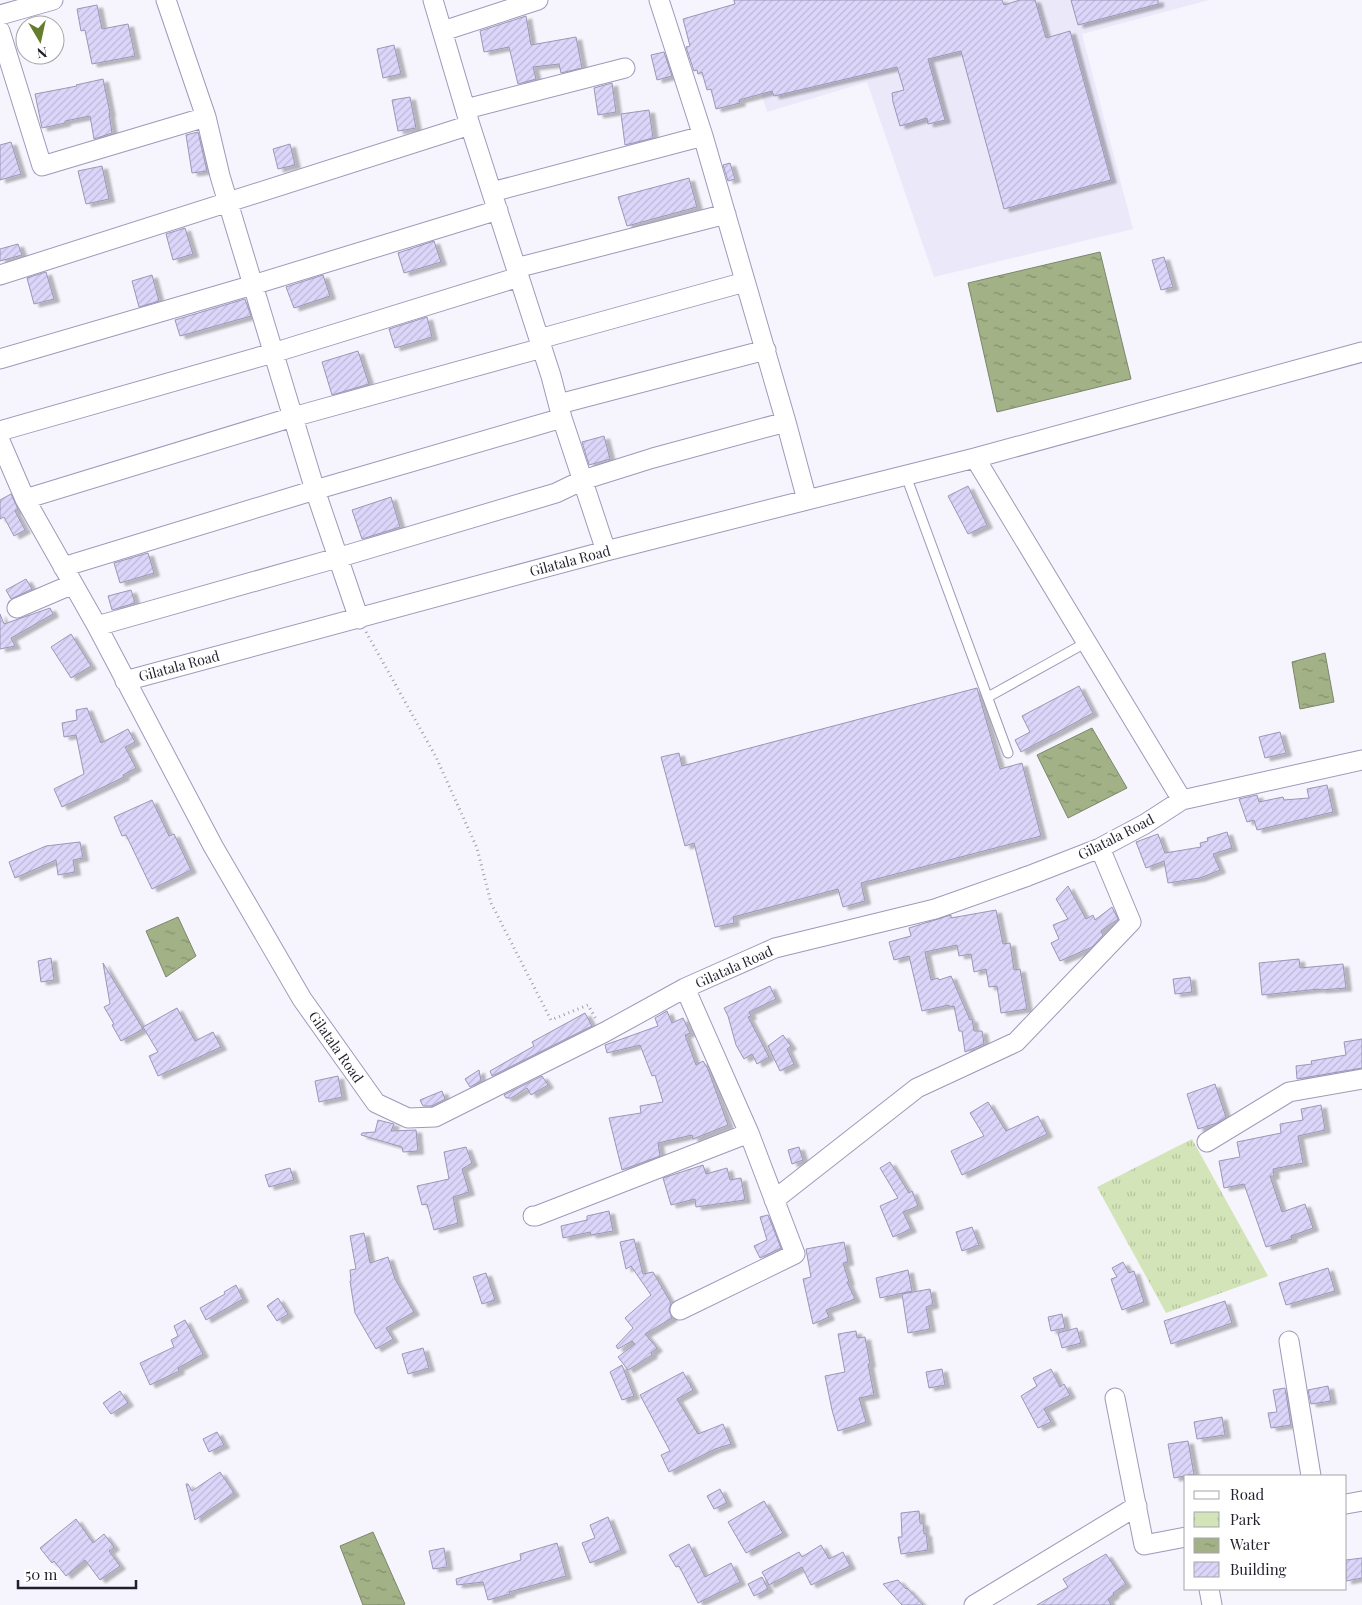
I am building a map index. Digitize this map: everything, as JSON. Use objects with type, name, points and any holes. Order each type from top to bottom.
[{"type":"street","points":[[0,15],[53,0]]},
{"type":"street","points":[[166,0],[206,117],[227,202],[315,490],[359,619]]},
{"type":"street","points":[[433,0],[468,117],[606,551]]},
{"type":"street","points":[[443,31],[538,0]]},
{"type":"street","points":[[660,0],[703,136],[766,350],[807,500]]},
{"type":"street","points":[[0,31],[42,166],[206,117]]},
{"type":"street","points":[[0,276],[227,202],[468,117],[625,68]]},
{"type":"street","points":[[492,192],[703,136]]},
{"type":"street","points":[[0,359],[498,210]]},
{"type":"street","points":[[0,431],[273,352],[518,273],[726,214]]},
{"type":"street","points":[[25,498],[746,282]]},
{"type":"street","points":[[63,567],[315,490],[561,411],[766,350]]},
{"type":"street","name":"Gilatala Road","points":[[1362,352],[975,458],[606,551],[124,681],[214,846],[302,999],[376,1103],[408,1118],[435,1117],[605,1032],[685,988],[775,948],[935,909],[1028,876],[1100,848],[1145,824],[1182,800],[1362,760]]},
{"type":"street","points":[[97,626],[556,493],[583,480],[653,458],[786,422]]},
{"type":"street","points":[[0,440],[25,498],[97,626],[124,681]]},
{"type":"street","points":[[975,458],[1182,800]]},
{"type":"street","points":[[17,608],[73,584]]},
{"type":"street","points":[[774,1200],[917,1088],[1016,1042],[1132,922],[1100,848]]},
{"type":"street","points":[[680,1310],[796,1254],[749,1133],[685,988]]},
{"type":"street","points":[[1207,1142],[1289,1092],[1362,1078]]},
{"type":"street","points":[[532,1216],[749,1133]]},
{"type":"street","points":[[1289,1341],[1311,1475]]},
{"type":"street","points":[[1115,1398],[1144,1545],[1184,1537]]},
{"type":"street","points":[[1347,1504],[1362,1501]]},
{"type":"street","points":[[974,1605],[1137,1506]]},
{"type":"street","points":[[1209,1590],[1212,1605]]},
{"type":"lane","points":[[906,476],[1008,753]]},
{"type":"lane","points":[[988,697],[1087,642]]},
{"type":"path","points":[[359,619],[436,757],[477,848],[491,903],[551,1020],[588,1006],[605,1032]]},
{"type":"shaded area","points":[[732,0],[1209,0],[1082,34],[1133,229],[934,277],[867,82],[767,112]]},
{"type":"green space","points":[[1192,1139],[1268,1276],[1166,1313],[1097,1187]]},
{"type":"water","points":[[1100,252],[1131,379],[997,412],[968,283]]},
{"type":"water","points":[[1325,653],[1334,702],[1300,709],[1292,662]]},
{"type":"water","points":[[1092,728],[1127,788],[1068,818],[1037,755]]},
{"type":"water","points":[[178,917],[196,956],[166,977],[146,931]]},
{"type":"water","points":[[373,1532],[405,1604],[403,1605],[363,1605],[340,1546]]},
{"type":"building","points":[[734,0],[1002,0],[1004,5],[1020,0],[1035,0],[1046,38],[1070,31],[1111,180],[1004,209],[961,51],[928,59],[945,120],[928,124],[927,118],[900,126],[892,93],[904,90],[897,67],[774,96],[772,91],[739,100],[740,103],[716,109],[711,89],[707,90],[702,72],[698,74],[697,70],[694,71],[686,47],[690,46],[683,19],[735,4]]},
{"type":"building","points":[[1071,0],[1158,0],[1158,4],[1078,25]]},
{"type":"building","points":[[97,5],[102,29],[128,24],[135,56],[92,64],[85,30],[81,31],[77,9]]},
{"type":"building","points":[[526,16],[531,45],[576,37],[582,68],[561,73],[559,64],[533,67],[536,79],[518,84],[509,47],[484,52],[480,31]]},
{"type":"building","points":[[394,45],[401,74],[383,78],[377,49]]},
{"type":"building","points":[[664,52],[672,76],[657,80],[651,55]]},
{"type":"building","points":[[103,79],[112,133],[94,139],[90,116],[42,128],[35,94]]},
{"type":"building","points":[[612,83],[616,112],[598,115],[594,88]]},
{"type":"building","points":[[410,97],[416,128],[398,131],[392,100]]},
{"type":"building","points":[[649,110],[653,138],[625,145],[621,114]]},
{"type":"building","points":[[198,132],[207,171],[192,173],[186,135]]},
{"type":"building","points":[[11,142],[21,174],[0,180],[0,145]]},
{"type":"building","points":[[290,144],[295,165],[278,169],[273,149]]},
{"type":"building","points":[[730,163],[735,179],[728,181],[723,165]]},
{"type":"building","points":[[102,166],[109,199],[86,204],[78,171]]},
{"type":"building","points":[[689,178],[697,207],[627,226],[618,197]]},
{"type":"building","points":[[185,228],[193,254],[173,260],[166,234]]},
{"type":"building","points":[[434,241],[441,262],[404,273],[398,253]]},
{"type":"building","points":[[18,244],[22,255],[0,261],[0,249]]},
{"type":"building","points":[[1164,257],[1173,287],[1161,290],[1152,260]]},
{"type":"building","points":[[46,272],[54,299],[34,304],[27,278]]},
{"type":"building","points":[[152,275],[159,301],[139,307],[132,281]]},
{"type":"building","points":[[323,275],[330,296],[294,308],[286,287]]},
{"type":"building","points":[[245,299],[251,316],[180,336],[175,320]]},
{"type":"building","points":[[427,317],[432,337],[395,348],[389,329]]},
{"type":"building","points":[[358,351],[369,384],[332,395],[322,362]]},
{"type":"building","points":[[604,436],[610,459],[589,465],[582,442]]},
{"type":"building","points":[[968,486],[987,525],[968,534],[948,496]]},
{"type":"building","points":[[11,494],[18,509],[15,511],[25,530],[14,536],[4,517],[0,519],[0,500]]},
{"type":"building","points":[[391,497],[400,527],[362,539],[352,510]]},
{"type":"building","points":[[148,553],[154,573],[120,583],[114,563]]},
{"type":"building","points":[[26,579],[32,589],[11,599],[6,590]]},
{"type":"building","points":[[131,590],[135,603],[112,610],[108,596]]},
{"type":"building","points":[[50,608],[53,614],[11,638],[15,646],[0,649],[0,614],[4,624]]},
{"type":"building","points":[[71,634],[91,666],[71,678],[51,647]]},
{"type":"building","points":[[1079,686],[1093,713],[1021,752],[1015,740],[1030,732],[1022,716]]},
{"type":"building","points":[[977,688],[1000,769],[1022,763],[1041,836],[861,883],[865,901],[843,907],[838,889],[733,917],[734,923],[715,927],[694,843],[685,846],[661,757],[679,753],[682,766]]},
{"type":"building","points":[[87,708],[101,743],[128,729],[135,742],[125,747],[136,768],[123,775],[124,777],[62,807],[54,789],[84,774],[76,735],[64,737],[62,723],[77,720],[76,710]]},
{"type":"building","points":[[1280,732],[1286,753],[1265,758],[1259,737]]},
{"type":"building","points":[[1327,785],[1333,812],[1257,830],[1254,820],[1247,822],[1239,799],[1257,795],[1259,802],[1283,797],[1284,800],[1309,798],[1307,789]]},
{"type":"building","points":[[152,800],[169,836],[174,834],[191,870],[152,889],[126,835],[122,836],[114,817]]},
{"type":"building","points":[[1227,832],[1232,848],[1213,854],[1220,870],[1200,878],[1168,883],[1164,861],[1146,868],[1136,842],[1158,834],[1165,853],[1201,847],[1200,843],[1208,841],[1207,838]]},
{"type":"building","points":[[80,842],[83,858],[73,860],[75,872],[58,875],[56,860],[15,878],[9,862],[46,846]]},
{"type":"building","points":[[1068,886],[1086,919],[1093,915],[1095,920],[1112,907],[1118,919],[1101,931],[1103,935],[1092,947],[1060,961],[1051,943],[1059,939],[1053,925],[1068,919],[1056,899]]},
{"type":"building","points":[[996,910],[1003,944],[1010,943],[1014,970],[1020,969],[1027,1009],[1001,1013],[997,986],[989,987],[986,969],[974,972],[971,954],[959,956],[957,945],[925,952],[931,980],[938,978],[939,980],[951,976],[970,1020],[972,1019],[974,1031],[982,1031],[984,1044],[965,1052],[962,1031],[959,1031],[954,1006],[950,1007],[949,1005],[922,1011],[909,956],[894,960],[889,942],[911,936],[909,928],[951,915],[951,918]]},
{"type":"building","points":[[51,958],[54,980],[41,982],[38,961]]},
{"type":"building","points":[[1299,959],[1300,968],[1343,964],[1346,988],[1262,995],[1259,963]]},
{"type":"building","points":[[103,963],[143,1029],[121,1041],[104,1007],[110,1004]]},
{"type":"building","points":[[1190,977],[1192,992],[1175,994],[1173,979]]},
{"type":"building","points":[[770,986],[776,999],[749,1012],[751,1016],[748,1017],[769,1057],[757,1064],[752,1054],[744,1059],[736,1045],[724,1008]]},
{"type":"building","points":[[177,1008],[195,1041],[213,1032],[221,1047],[158,1076],[149,1056],[158,1052],[143,1027]]},
{"type":"building","points":[[667,1011],[672,1023],[683,1018],[690,1033],[685,1035],[696,1065],[703,1061],[708,1069],[728,1125],[693,1139],[692,1135],[658,1143],[660,1156],[622,1170],[609,1118],[641,1113],[640,1106],[663,1102],[655,1075],[652,1076],[640,1045],[607,1053],[605,1045],[658,1026],[655,1018]]},
{"type":"building","points":[[585,1013],[592,1026],[492,1076],[490,1071],[534,1046],[532,1042]]},
{"type":"building","points":[[783,1035],[791,1046],[787,1049],[794,1064],[780,1071],[768,1046]]},
{"type":"building","points":[[1362,1039],[1362,1068],[1297,1079],[1296,1066],[1312,1064],[1311,1061],[1346,1055],[1344,1042]]},
{"type":"building","points":[[479,1070],[481,1081],[470,1087],[465,1079]]},
{"type":"building","points":[[338,1076],[342,1097],[319,1102],[315,1081]]},
{"type":"building","points":[[542,1076],[548,1085],[531,1095],[527,1088],[511,1098],[506,1098],[504,1095]]},
{"type":"building","points":[[1215,1084],[1226,1117],[1217,1123],[1198,1129],[1187,1094]]},
{"type":"building","points":[[442,1091],[445,1099],[432,1106],[423,1106],[420,1100]]},
{"type":"building","points":[[988,1102],[1006,1131],[1038,1116],[1047,1134],[962,1175],[951,1151],[984,1136],[970,1113]]},
{"type":"building","points":[[1321,1105],[1325,1130],[1298,1136],[1303,1163],[1273,1169],[1274,1176],[1270,1176],[1282,1212],[1305,1204],[1313,1228],[1291,1236],[1292,1239],[1266,1247],[1244,1184],[1224,1188],[1219,1161],[1240,1157],[1237,1142],[1281,1133],[1280,1124],[1303,1120],[1301,1109]]},
{"type":"building","points":[[378,1120],[394,1124],[391,1131],[416,1130],[418,1151],[403,1152],[402,1147],[361,1135],[362,1133],[375,1132]]},
{"type":"building","points":[[466,1147],[472,1163],[462,1169],[469,1192],[453,1197],[458,1223],[434,1230],[427,1204],[422,1205],[417,1186],[449,1179],[444,1152]]},
{"type":"building","points":[[799,1147],[803,1160],[792,1164],[788,1150]]},
{"type":"building","points":[[890,1162],[909,1193],[912,1191],[918,1206],[903,1212],[911,1229],[893,1237],[880,1206],[898,1198],[880,1168]]},
{"type":"building","points":[[703,1165],[706,1174],[727,1168],[730,1180],[741,1178],[745,1200],[696,1207],[695,1199],[671,1205],[663,1178]]},
{"type":"building","points":[[290,1168],[294,1180],[269,1187],[265,1175]]},
{"type":"building","points":[[609,1211],[613,1231],[591,1235],[590,1232],[563,1238],[561,1226],[587,1220],[587,1216]]},
{"type":"building","points":[[768,1215],[781,1248],[760,1258],[754,1246],[767,1240],[760,1217]]},
{"type":"building","points":[[972,1227],[979,1245],[962,1251],[956,1232]]},
{"type":"building","points":[[364,1233],[370,1263],[388,1257],[395,1279],[414,1312],[386,1328],[393,1339],[376,1349],[355,1313],[350,1281],[350,1270],[356,1269],[350,1236]]},
{"type":"building","points":[[634,1239],[643,1274],[653,1272],[671,1303],[669,1310],[672,1318],[645,1334],[657,1348],[651,1353],[652,1355],[628,1370],[618,1357],[635,1344],[632,1341],[618,1349],[616,1346],[633,1328],[625,1318],[651,1295],[631,1266],[626,1269],[620,1242]]},
{"type":"building","points":[[844,1242],[848,1262],[843,1263],[849,1282],[847,1282],[855,1299],[826,1310],[829,1317],[813,1324],[803,1279],[811,1277],[806,1249]]},
{"type":"building","points":[[1123,1262],[1129,1273],[1134,1271],[1144,1302],[1122,1310],[1111,1279],[1117,1277],[1112,1268]]},
{"type":"building","points":[[1328,1268],[1335,1291],[1286,1305],[1279,1283]]},
{"type":"building","points":[[908,1270],[912,1291],[880,1298],[876,1278]]},
{"type":"building","points":[[486,1273],[495,1300],[482,1304],[473,1277]]},
{"type":"building","points":[[236,1285],[243,1299],[206,1320],[200,1308],[225,1294],[224,1292]]},
{"type":"building","points":[[930,1289],[933,1305],[926,1307],[930,1329],[908,1333],[902,1294]]},
{"type":"building","points":[[278,1298],[288,1314],[277,1321],[267,1306]]},
{"type":"building","points":[[1225,1301],[1232,1323],[1171,1344],[1164,1321]]},
{"type":"building","points":[[1062,1314],[1065,1328],[1051,1331],[1048,1317]]},
{"type":"building","points":[[185,1320],[203,1354],[178,1368],[179,1371],[150,1385],[140,1363],[174,1347],[171,1340],[178,1336],[174,1326]]},
{"type":"building","points":[[1077,1328],[1081,1343],[1062,1348],[1058,1333]]},
{"type":"building","points":[[856,1331],[857,1338],[865,1337],[874,1395],[859,1398],[866,1422],[838,1431],[825,1376],[845,1372],[838,1334]]},
{"type":"building","points":[[423,1348],[429,1368],[408,1374],[402,1354]]},
{"type":"building","points":[[622,1365],[634,1396],[622,1400],[610,1372]]},
{"type":"building","points":[[942,1369],[945,1385],[929,1388],[926,1372]]},
{"type":"building","points":[[1051,1369],[1060,1387],[1064,1384],[1070,1395],[1044,1409],[1051,1422],[1038,1428],[1021,1396],[1037,1386],[1033,1378]]},
{"type":"building","points":[[683,1372],[693,1390],[677,1399],[698,1434],[723,1424],[731,1444],[715,1449],[669,1472],[661,1455],[670,1451],[640,1395]]},
{"type":"building","points":[[1328,1386],[1331,1401],[1311,1404],[1308,1390]]},
{"type":"building","points":[[1285,1388],[1291,1425],[1271,1428],[1268,1413],[1277,1412],[1273,1390]]},
{"type":"building","points":[[120,1391],[128,1403],[111,1414],[103,1403]]},
{"type":"building","points":[[1222,1417],[1225,1435],[1197,1439],[1194,1422]]},
{"type":"building","points":[[217,1432],[224,1445],[209,1452],[203,1439]]},
{"type":"building","points":[[1188,1441],[1194,1474],[1174,1478],[1168,1444]]},
{"type":"building","points":[[220,1472],[234,1493],[195,1520],[186,1484],[188,1484],[192,1491]]},
{"type":"building","points":[[720,1489],[727,1503],[714,1509],[707,1496]]},
{"type":"building","points":[[764,1501],[783,1533],[746,1553],[728,1522]]},
{"type":"building","points":[[919,1511],[920,1523],[923,1523],[924,1534],[926,1533],[928,1550],[901,1554],[898,1537],[902,1537],[901,1513]]},
{"type":"building","points":[[608,1517],[621,1550],[590,1563],[582,1543],[595,1538],[590,1525]]},
{"type":"building","points":[[76,1519],[93,1543],[104,1534],[114,1547],[109,1551],[120,1566],[100,1580],[85,1560],[66,1576],[40,1548]]},
{"type":"building","points":[[557,1543],[566,1576],[488,1600],[483,1582],[457,1585],[456,1579],[521,1560],[520,1554]]},
{"type":"building","points":[[689,1544],[705,1577],[731,1563],[740,1582],[698,1603],[679,1566],[676,1567],[669,1555]]},
{"type":"building","points":[[821,1545],[829,1559],[843,1552],[850,1566],[811,1585],[802,1567],[769,1585],[762,1572],[799,1552],[802,1557]]},
{"type":"building","points":[[444,1548],[447,1567],[433,1569],[429,1551]]},
{"type":"building","points":[[1106,1554],[1126,1584],[1108,1599],[1111,1605],[1037,1605],[1068,1587],[1063,1579]]},
{"type":"building","points":[[1362,1558],[1362,1578],[1347,1581],[1347,1560]]},
{"type":"building","points":[[762,1577],[768,1589],[754,1596],[748,1584]]},
{"type":"building","points":[[898,1580],[923,1605],[902,1605],[883,1584]]}]
